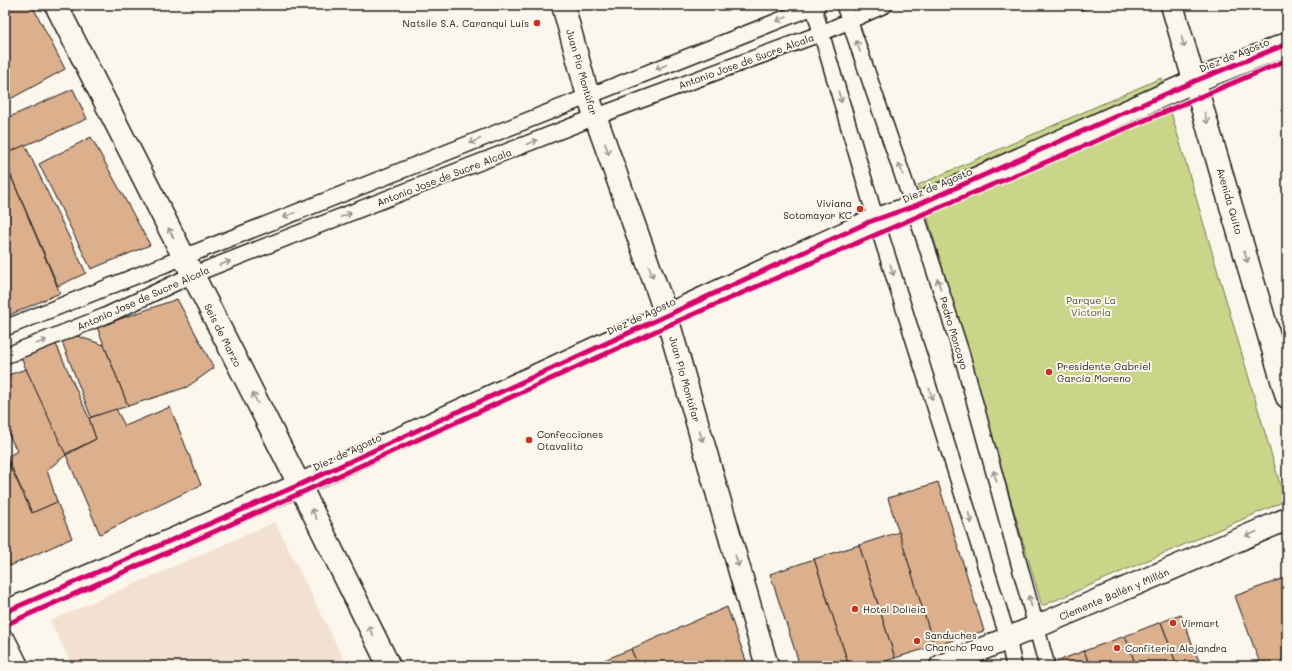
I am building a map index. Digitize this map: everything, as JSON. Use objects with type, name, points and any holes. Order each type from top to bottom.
[{"type":"street","name":"Seis de Marzo","points":[[56,5],[389,666]]},
{"type":"street","name":"Juan Pío Montúfar","points":[[563,5],[588,96],[666,314],[767,666]]},
{"type":"street","name":"Avenida Quito","points":[[1172,5],[1287,397]]},
{"type":"street","name":"Diez de Agosto","points":[[5,612],[299,485],[666,314],[876,220],[914,206],[1195,81],[1287,44]]},
{"type":"street","name":"Clemente Ballén y Millán","points":[[941,666],[1287,519]]},
{"type":"street","points":[[5,642],[17,666]]},
{"type":"lane","name":"Pedro Moncayo","points":[[844,5],[914,206],[961,352],[1047,666]]},
{"type":"lane","name":"Antonio Jose de Sucre Alcala","points":[[5,328],[188,266],[595,117],[822,33],[885,5]]},
{"type":"lane","name":"Antonio Jose de Sucre Alcala","points":[[5,356],[105,316],[188,266],[588,96],[815,6]]},
{"type":"lane","points":[[815,6],[876,220],[1008,638],[1014,666]]},
{"type":"shaded area","points":[[275,522],[347,666],[73,666],[50,621]]},
{"type":"green space","name":"Parque La Victoria","points":[[1161,78],[1285,501],[1042,606],[918,185]]},
{"type":"building","points":[[5,5],[32,5],[65,69],[5,102]]},
{"type":"building","points":[[1079,5],[1099,5],[1081,10]]},
{"type":"building","points":[[73,89],[87,119],[5,154],[5,119]]},
{"type":"building","points":[[91,137],[150,245],[91,269],[39,164]]},
{"type":"building","points":[[25,145],[86,273],[58,286],[5,162],[5,154]]},
{"type":"building","points":[[5,162],[60,293],[5,317]]},
{"type":"building","points":[[177,299],[214,368],[187,387],[128,406],[97,327]]},
{"type":"building","points":[[74,335],[104,345],[128,406],[91,417],[61,339]]},
{"type":"building","points":[[55,342],[89,418],[96,439],[63,455],[20,355]]},
{"type":"building","points":[[26,369],[66,455],[47,470],[57,502],[32,513],[7,457],[17,451],[5,427],[5,376]]},
{"type":"building","points":[[170,407],[201,485],[100,534],[66,455],[96,439],[89,418],[116,409],[125,426]]},
{"type":"building","points":[[5,453],[9,464],[5,466]]},
{"type":"building","points":[[9,464],[32,513],[57,502],[72,538],[10,566],[5,558],[5,466]]},
{"type":"building","points":[[938,482],[984,631],[934,646],[888,498]]},
{"type":"building","points":[[899,532],[934,646],[895,658],[859,545]]},
{"type":"building","name":"Hotel Dolíeia","points":[[859,545],[895,658],[872,666],[849,666],[814,559]]},
{"type":"building","points":[[814,559],[849,666],[800,666],[770,574]]},
{"type":"building","points":[[1287,577],[1287,666],[1261,666],[1235,596]]},
{"type":"building","points":[[727,607],[748,666],[638,666],[631,649]]},
{"type":"building","points":[[1181,615],[1201,666],[1177,666],[1161,622]]},
{"type":"building","points":[[1161,622],[1177,666],[1136,666],[1125,636]]},
{"type":"building","points":[[1125,636],[1136,666],[1090,666],[1084,651]]},
{"type":"building","points":[[631,649],[638,666],[590,666]]},
{"type":"building","points":[[1084,651],[1090,666],[1059,666],[1057,661]]},
{"type":"cycle path","points":[[5,612],[299,485],[869,222],[917,205],[1195,81],[1287,44]]},
{"type":"cycle path","points":[[5,625],[303,492],[669,325],[921,215],[1287,60]]},
{"type":"place","name":"Natsile S.A. Caranqui Luis","points":[[537,23]]},
{"type":"place","name":"Viviana Sotomayor KC","points":[[860,209]]},
{"type":"place","name":"Presidente Gabriel García Moreno","points":[[1049,372]]},
{"type":"place","name":"Confecciones Otavalito","points":[[529,440]]},
{"type":"place","name":"Hotel Dolíeia","points":[[855,609]]},
{"type":"place","name":"Virmart","points":[[1173,623]]},
{"type":"place","name":"Sanduches Chancho Pavo","points":[[917,641]]},
{"type":"place","name":"Confiteria Alejandra","points":[[1117,648]]}]
